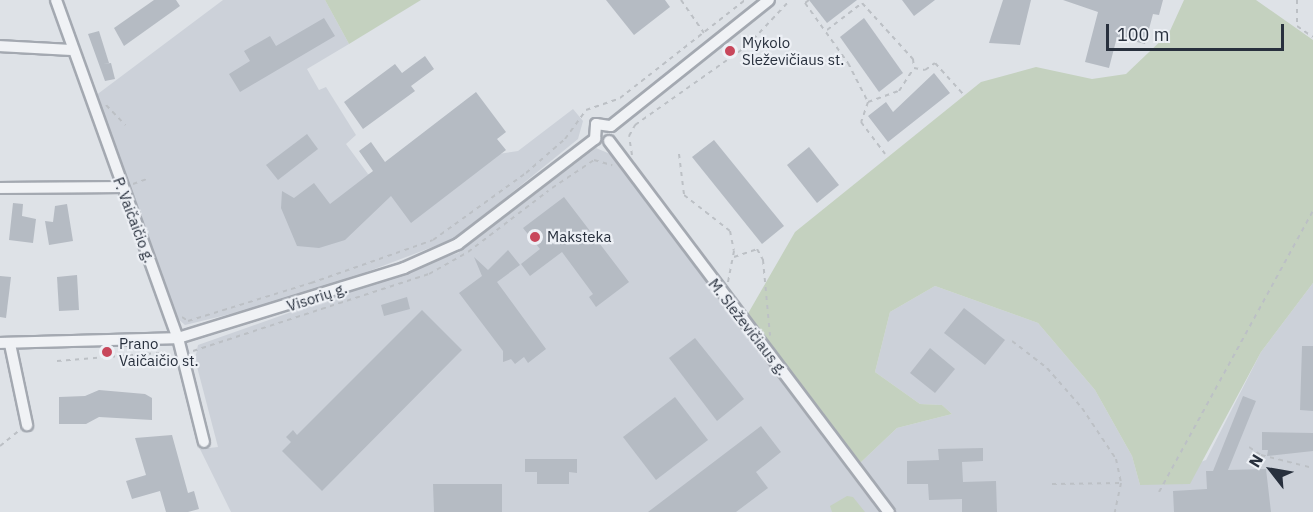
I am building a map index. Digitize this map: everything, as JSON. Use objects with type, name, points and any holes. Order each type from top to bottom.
[{"type":"street","name":"P. Vaičaičio g.","points":[[56,0],[71,50],[178,338],[204,442]]},
{"type":"street","points":[[611,126],[596,124],[595,139],[609,141],[611,126],[769,0]]},
{"type":"street","points":[[0,46],[71,50]]},
{"type":"street","name":"Visorių g.","points":[[5,343],[178,338],[316,298],[442,253],[475,233],[595,139]]},
{"type":"street","name":"M. Sleževičiaus g.","points":[[609,141],[719,291],[889,512]]},
{"type":"street","points":[[0,188],[121,187]]},
{"type":"street","points":[[5,343],[27,425]]},
{"type":"path","points":[[681,0],[704,33]]},
{"type":"path","points":[[170,316],[188,321],[395,257],[433,240],[526,173],[565,139],[586,110],[620,98],[745,0]]},
{"type":"path","points":[[634,153],[628,143],[635,125],[747,46],[790,0]]},
{"type":"path","points":[[809,0],[804,1],[827,30],[827,38],[848,63],[868,102],[861,122],[885,154]]},
{"type":"path","points":[[827,30],[866,0]]},
{"type":"path","points":[[1297,0],[1297,26],[1313,37]]},
{"type":"path","points":[[862,3],[912,59],[914,68],[899,92],[868,102]]},
{"type":"path","points":[[914,68],[925,70],[939,64],[963,94]]},
{"type":"path","points":[[680,154],[684,195],[730,231],[734,256],[728,282],[719,291]]},
{"type":"path","points":[[1159,492],[1313,211]]},
{"type":"path","points":[[734,256],[757,249],[763,260],[771,341]]},
{"type":"path","points":[[1012,341],[1047,368],[1082,408],[1116,459],[1121,483],[1115,512]]},
{"type":"path","points":[[57,361],[158,353],[176,362]]},
{"type":"path","points":[[0,446],[27,425]]},
{"type":"path","points":[[1249,447],[1262,455],[1313,468]]},
{"type":"path","points":[[1052,484],[1121,483]]},
{"type":"shaded area","points":[[223,0],[325,0],[349,44],[307,69],[319,90],[326,87],[356,135],[346,144],[368,174],[518,151],[573,109],[583,121],[578,139],[456,238],[301,297],[185,325],[176,317],[95,96]]},
{"type":"shaded area","points":[[596,148],[610,154],[879,512],[231,512],[200,449],[218,447],[195,359],[198,345],[458,253]]},
{"type":"shaded area","points":[[1313,283],[1313,512],[896,512],[858,465],[897,428],[952,414],[942,405],[920,404],[875,372],[890,312],[935,286],[1038,323],[1095,390],[1132,456],[1140,485],[1206,460],[1261,352]]},
{"type":"green space","points":[[325,0],[421,0],[349,44]]},
{"type":"green space","points":[[1184,0],[1256,0],[1313,40],[1313,283],[1261,352],[1190,484],[1140,485],[1132,456],[1095,390],[1038,323],[935,286],[890,312],[875,372],[920,404],[942,405],[952,414],[897,428],[858,465],[746,317],[795,232],[981,82],[1036,67],[1092,79],[1126,74],[1169,33]]},
{"type":"green space","points":[[847,496],[853,497],[865,512],[832,512],[830,506]]},
{"type":"building","points":[[154,0],[176,0],[180,6],[124,46],[114,28]]},
{"type":"building","points":[[606,0],[665,0],[670,7],[634,35]]},
{"type":"building","points":[[809,0],[857,0],[827,23]]},
{"type":"building","points":[[902,0],[935,0],[914,16]]},
{"type":"building","points":[[1003,0],[1031,0],[1020,45],[989,43]]},
{"type":"building","points":[[1063,0],[1163,0],[1159,15],[1153,14],[1145,44],[1117,37],[1109,68],[1085,62],[1098,12]]},
{"type":"building","points":[[324,18],[335,36],[240,92],[229,74],[250,61],[244,51],[270,36],[276,46]]},
{"type":"building","points":[[864,18],[903,73],[879,92],[840,37]]},
{"type":"building","points":[[99,31],[109,63],[103,64],[111,63],[115,79],[105,81],[88,34]]},
{"type":"building","points":[[425,56],[434,69],[411,86],[415,91],[363,129],[344,102],[395,64],[402,73]]},
{"type":"building","points":[[934,73],[950,93],[888,142],[868,116],[886,102],[893,112]]},
{"type":"building","points":[[476,92],[506,132],[497,139],[506,150],[411,223],[391,196],[345,240],[319,248],[297,246],[281,208],[282,191],[294,198],[314,183],[330,204],[373,171],[359,151],[371,142],[385,162]]},
{"type":"building","points":[[307,134],[318,149],[278,180],[266,165]]},
{"type":"building","points":[[714,140],[784,226],[762,244],[692,157]]},
{"type":"building","points":[[809,147],[839,185],[817,203],[787,165]]},
{"type":"building","points":[[564,197],[629,282],[596,307],[589,297],[593,294],[562,252],[530,276],[521,264],[540,249],[523,228]]},
{"type":"building","points":[[13,203],[23,204],[22,216],[36,219],[33,243],[9,240]]},
{"type":"building","points":[[67,204],[73,241],[49,245],[45,221],[53,222],[55,206]]},
{"type":"building","points":[[508,250],[520,265],[497,282],[546,349],[528,363],[524,357],[515,364],[511,359],[503,362],[503,351],[459,293],[482,276],[474,257],[488,270]]},
{"type":"building","points":[[77,275],[79,310],[59,311],[57,277]]},
{"type":"building","points":[[0,276],[11,277],[6,318],[0,317]]},
{"type":"building","points":[[407,297],[410,309],[384,316],[381,305]]},
{"type":"building","points":[[964,308],[1005,340],[985,365],[944,333]]},
{"type":"building","points":[[422,310],[462,350],[322,491],[282,451],[291,442],[286,437],[293,430],[297,435]]},
{"type":"building","points":[[695,338],[744,399],[717,421],[669,358]]},
{"type":"building","points":[[1302,346],[1313,346],[1313,411],[1300,410]]},
{"type":"building","points":[[930,348],[955,369],[935,393],[910,373]]},
{"type":"building","points":[[99,390],[145,394],[152,398],[152,420],[99,417],[86,424],[59,424],[59,397],[85,396]]},
{"type":"building","points":[[1243,396],[1256,401],[1228,470],[1266,469],[1271,512],[1174,512],[1173,491],[1207,489],[1206,471],[1213,471]]},
{"type":"building","points":[[675,397],[708,440],[656,480],[623,437]]},
{"type":"building","points":[[761,426],[781,452],[756,472],[768,488],[736,512],[648,512]]},
{"type":"building","points":[[1262,432],[1313,433],[1313,451],[1267,456],[1268,450],[1262,450]]},
{"type":"building","points":[[172,435],[188,493],[194,491],[199,509],[188,512],[166,512],[160,491],[132,499],[126,481],[146,475],[135,438]]},
{"type":"building","points":[[983,448],[983,461],[962,462],[963,482],[996,481],[997,512],[962,512],[962,499],[929,500],[928,484],[907,484],[907,461],[939,460],[938,449]]},
{"type":"building","points":[[525,459],[577,459],[577,473],[569,472],[569,484],[537,484],[537,472],[525,472]]},
{"type":"building","points":[[433,484],[502,484],[502,512],[434,512]]},
{"type":"place","name":"Mykolo Sleževičiaus st.","points":[[730,51]]},
{"type":"place","name":"Maksteka","points":[[535,237]]},
{"type":"place","name":"Prano Vaičaičio st.","points":[[107,352]]}]
